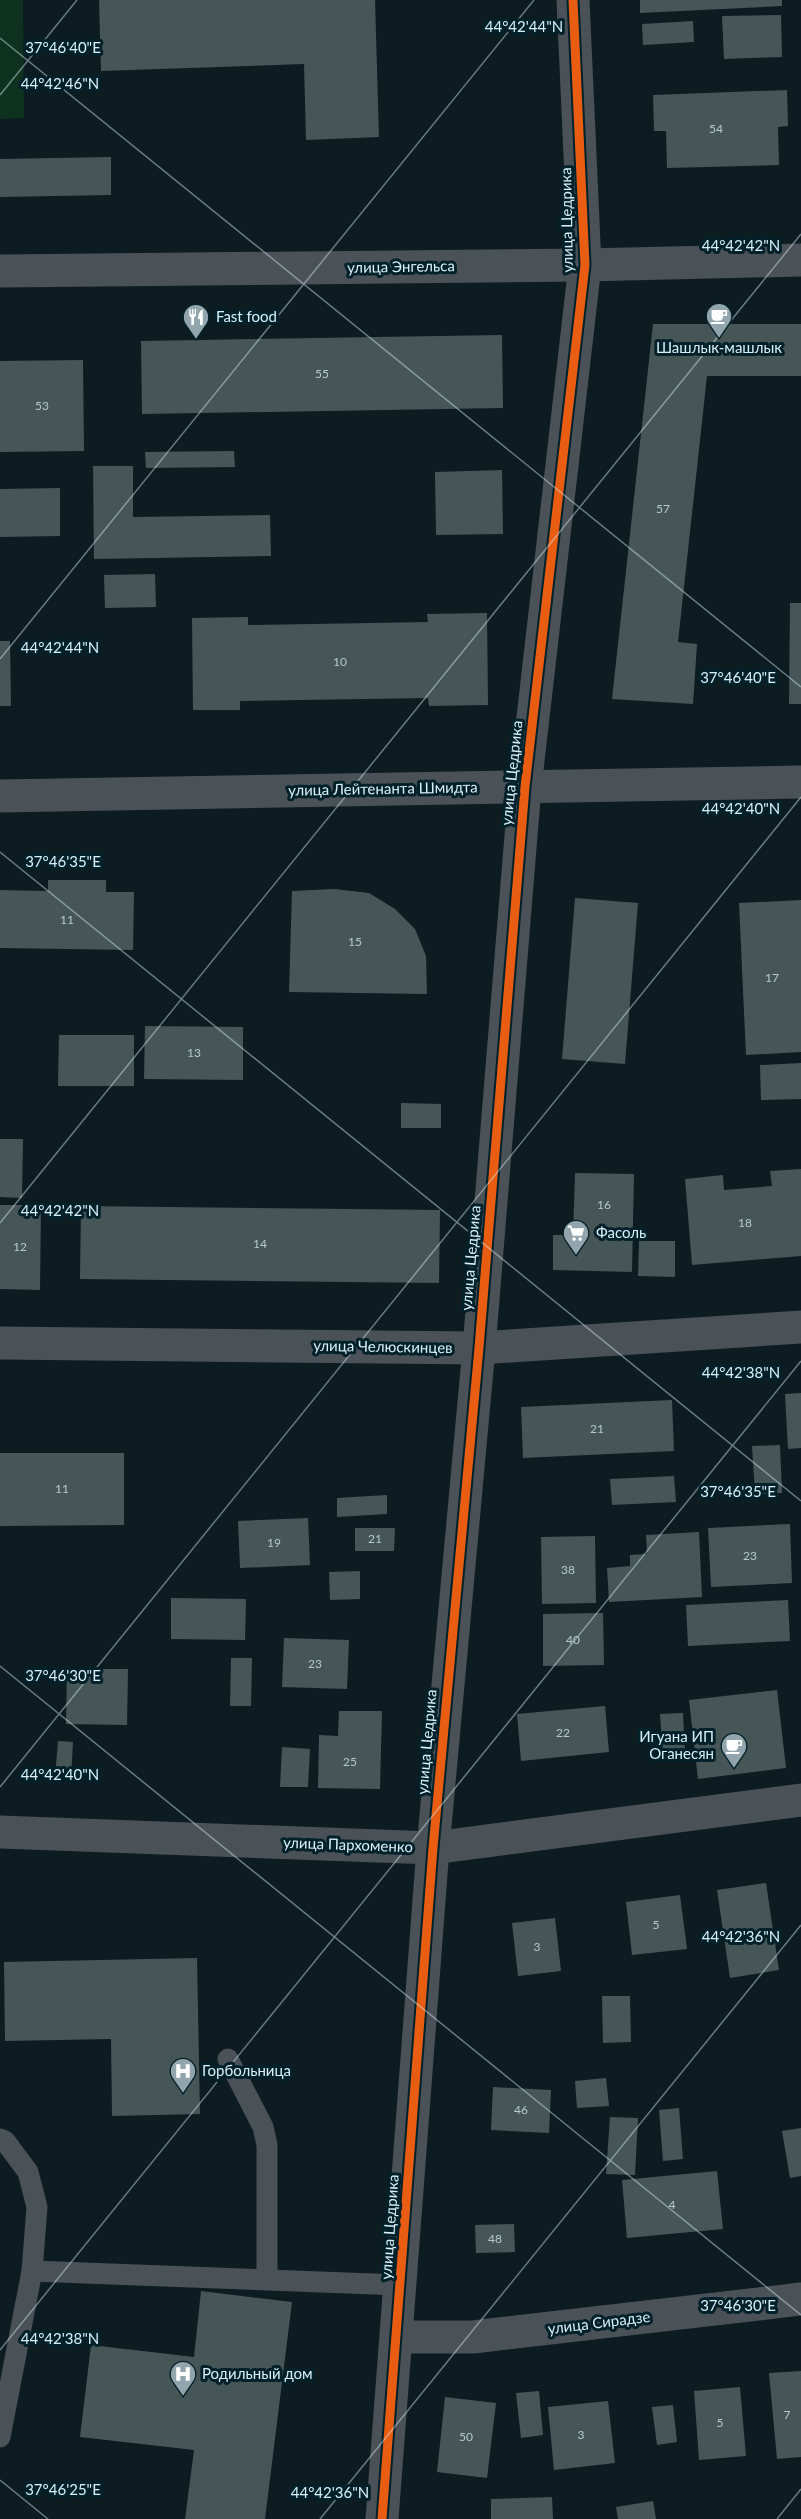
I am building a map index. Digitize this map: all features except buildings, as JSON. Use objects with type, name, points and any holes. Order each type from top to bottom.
[{"type":"street","name":"улица Цедрика","points":[[382,2519],[433,1848],[525,787],[585,265],[573,0]]},
{"type":"street","name":"улица Энгельса","points":[[0,271],[585,265],[801,260]]},
{"type":"street","name":"улица Лейтенанта Шмидта","points":[[0,796],[801,782]]},
{"type":"street","name":"улица Челюскинцев","points":[[0,1343],[478,1348],[801,1327]]},
{"type":"street","name":"улица Пархоменко","points":[[0,1832],[433,1848],[801,1800]]},
{"type":"street","name":"улица Сирадзе","points":[[397,2337],[473,2337],[801,2299]]},
{"type":"lane","points":[[228,2059],[263,2127],[267,2145],[267,2279]]},
{"type":"lane","points":[[0,2139],[5,2141],[28,2172],[37,2207],[32,2271],[0,2437]]},
{"type":"lane","points":[[32,2271],[401,2285]]},
{"type":"green space","points":[[0,0],[23,0],[24,118],[0,119]]},
{"type":"cycle path","points":[[382,2519],[433,1848],[479,1348],[525,787],[585,265],[573,0]]},
{"type":"place","name":"Шашлык-машлык","points":[[719,339]]},
{"type":"place","name":"Fast food","points":[[196,340]]},
{"type":"place","name":"Фасоль","points":[[576,1256]]},
{"type":"place","name":"Игуана ИП Оганесян","points":[[734,1769]]},
{"type":"place","name":"Горбольница","points":[[183,2094]]},
{"type":"place","name":"Родильный дом","points":[[183,2397]]}]
